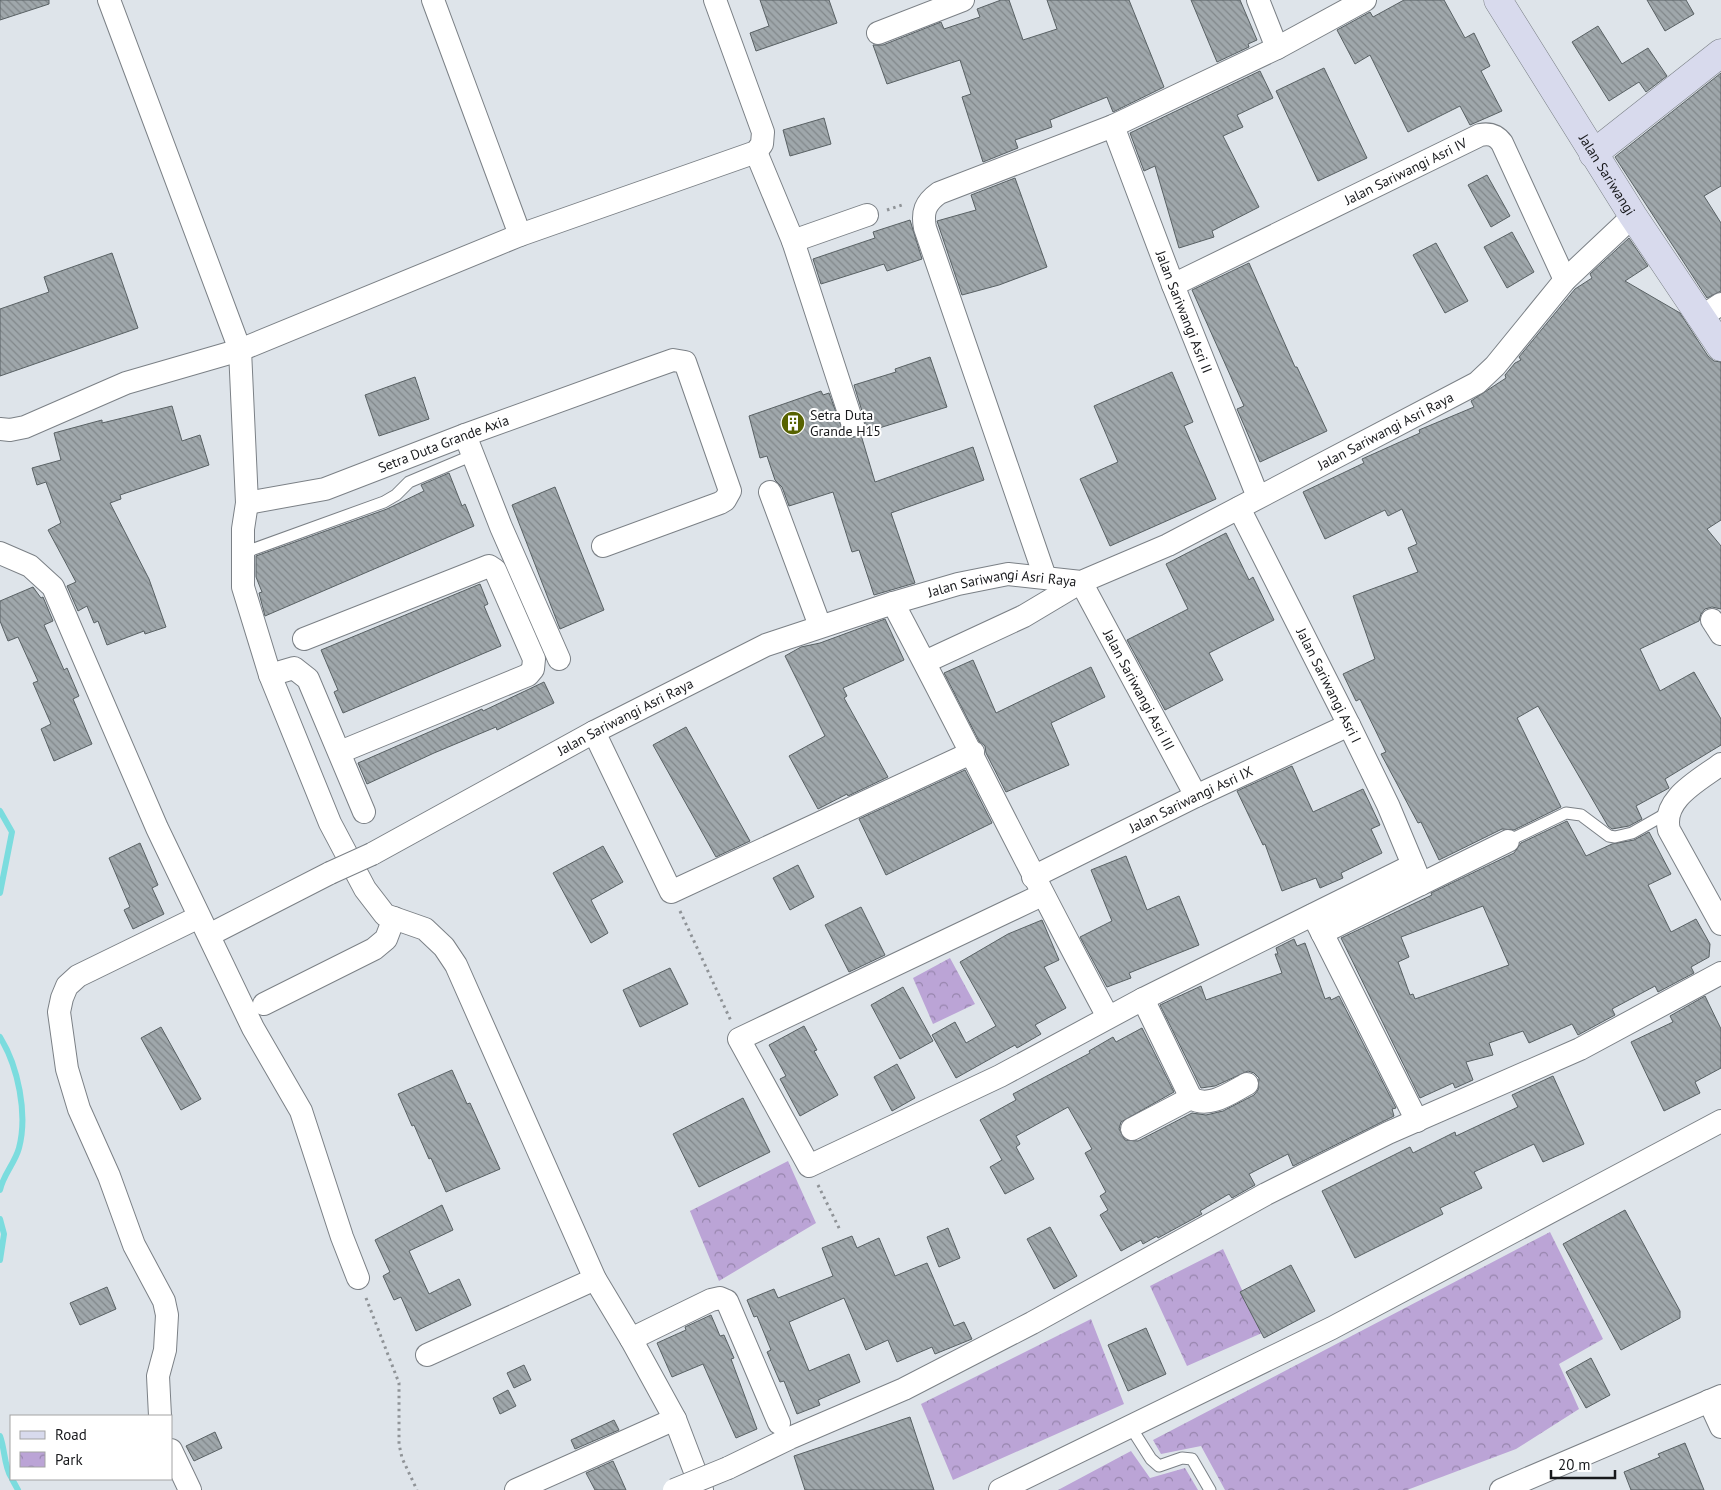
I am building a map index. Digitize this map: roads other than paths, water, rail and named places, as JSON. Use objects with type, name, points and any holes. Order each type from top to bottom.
[{"type":"street","points":[[109,0],[240,350],[247,503],[243,529],[243,587],[270,675],[343,850],[375,904],[386,914],[425,929],[444,947],[456,965],[595,1279],[631,1339],[674,1419],[702,1490]]},
{"type":"street","points":[[433,0],[520,235]]},
{"type":"street","points":[[0,429],[10,430],[26,427],[126,382],[240,350],[520,235],[756,152],[762,144],[763,132],[715,0]]},
{"type":"street","points":[[878,33],[963,0]]},
{"type":"street","points":[[1258,0],[1277,48]]},
{"type":"street","points":[[1045,577],[925,228],[923,217],[925,208],[930,200],[939,194],[1113,126],[1277,48],[1365,0]]},
{"type":"street","name":"Jalan Sariwangi","points":[[1498,0],[1633,216],[1711,310],[1721,347]]},
{"type":"street","points":[[1593,154],[1721,53]]},
{"type":"street","name":"Jalan Sariwangi Asri II","points":[[1113,126],[1173,285],[1258,497]]},
{"type":"street","name":"Jalan Sariwangi Asri IV","points":[[1173,285],[1480,135],[1487,134],[1498,138],[1502,143],[1565,280]]},
{"type":"street","points":[[756,152],[793,241],[853,425]]},
{"type":"street","points":[[793,241],[867,216]]},
{"type":"street","name":"Jalan Sariwangi Asri Raya","points":[[160,1415],[158,1376],[165,1350],[167,1315],[164,1301],[134,1245],[109,1176],[79,1109],[67,1069],[59,1012],[67,986],[78,976],[204,926],[372,854],[594,732],[766,645],[893,602],[958,584],[1008,574],[1080,582],[1168,545],[1477,383],[1496,366],[1565,280],[1633,216]]},
{"type":"street","name":"Setra Duta Grande Axia","points":[[247,503],[325,489],[469,445],[638,372],[673,360],[685,362],[730,491],[725,500],[720,503],[603,546]]},
{"type":"street","points":[[469,445],[501,527],[559,659]]},
{"type":"street","points":[[770,492],[820,626]]},
{"type":"street","name":"Jalan Sariwangi Asri I","points":[[1239,508],[1388,805],[1417,875]]},
{"type":"street","points":[[0,553],[30,566],[53,587],[156,828],[253,1028],[301,1111],[342,1237],[358,1278]]},
{"type":"street","points":[[304,639],[489,566],[496,570],[534,659],[533,669],[528,674],[340,752]]},
{"type":"street","points":[[925,662],[1024,616],[1080,582]]},
{"type":"street","name":"Jalan Sariwangi Asri III","points":[[1080,582],[1196,796]]},
{"type":"street","points":[[893,602],[973,752],[1038,886],[1108,1017],[1142,999],[1318,924],[1417,875],[1508,841]]},
{"type":"street","points":[[270,675],[294,668],[308,679],[364,812]]},
{"type":"street","name":"Jalan Sariwangi Asri IX","points":[[1108,1017],[1000,1076],[809,1166],[740,1039],[1038,886],[1196,796],[1349,725]]},
{"type":"street","points":[[594,732],[671,892],[973,752]]},
{"type":"street","points":[[1721,764],[1680,795],[1669,812],[1667,821],[1669,830],[1721,924]]},
{"type":"street","points":[[264,1004],[374,949],[386,938],[394,918]]},
{"type":"street","points":[[1318,924],[1416,1121]]},
{"type":"street","points":[[674,1490],[728,1468],[790,1438],[904,1389],[1032,1323],[1266,1194],[1416,1121],[1580,1049],[1721,973]]},
{"type":"street","points":[[1142,999],[1191,1098],[1199,1103],[1211,1102],[1247,1084]]},
{"type":"street","points":[[1132,1129],[1191,1098]]},
{"type":"street","points":[[1000,1490],[1332,1328],[1721,1121]]},
{"type":"street","points":[[427,1355],[595,1279]]},
{"type":"street","points":[[631,1339],[712,1300],[720,1298],[727,1301],[779,1423]]},
{"type":"street","points":[[1500,1490],[1715,1399],[1721,1427]]},
{"type":"street","points":[[516,1490],[674,1419]]},
{"type":"street","points":[[172,1452],[190,1490]]},
{"type":"lane","points":[[243,553],[384,502],[396,495],[409,482],[469,445]]},
{"type":"lane","points":[[1508,841],[1566,813],[1580,814],[1609,836],[1615,837],[1632,833],[1669,812]]},
{"type":"lane","points":[[1130,1426],[1151,1459],[1159,1466],[1182,1458],[1192,1459],[1210,1490]]},
{"type":"waterway","points":[[0,811],[12,832],[0,893]]},
{"type":"waterway","points":[[0,1037],[12,1062],[22,1106],[22,1135],[19,1148],[0,1190]]},
{"type":"waterway","points":[[0,1219],[4,1234],[0,1260]]},
{"type":"waterway","points":[[0,1436],[10,1475]]},
{"type":"waterway","points":[[13,1480],[18,1490]]},
{"type":"place","name":"Setra Duta Grande H15","points":[[793,423]]}]
